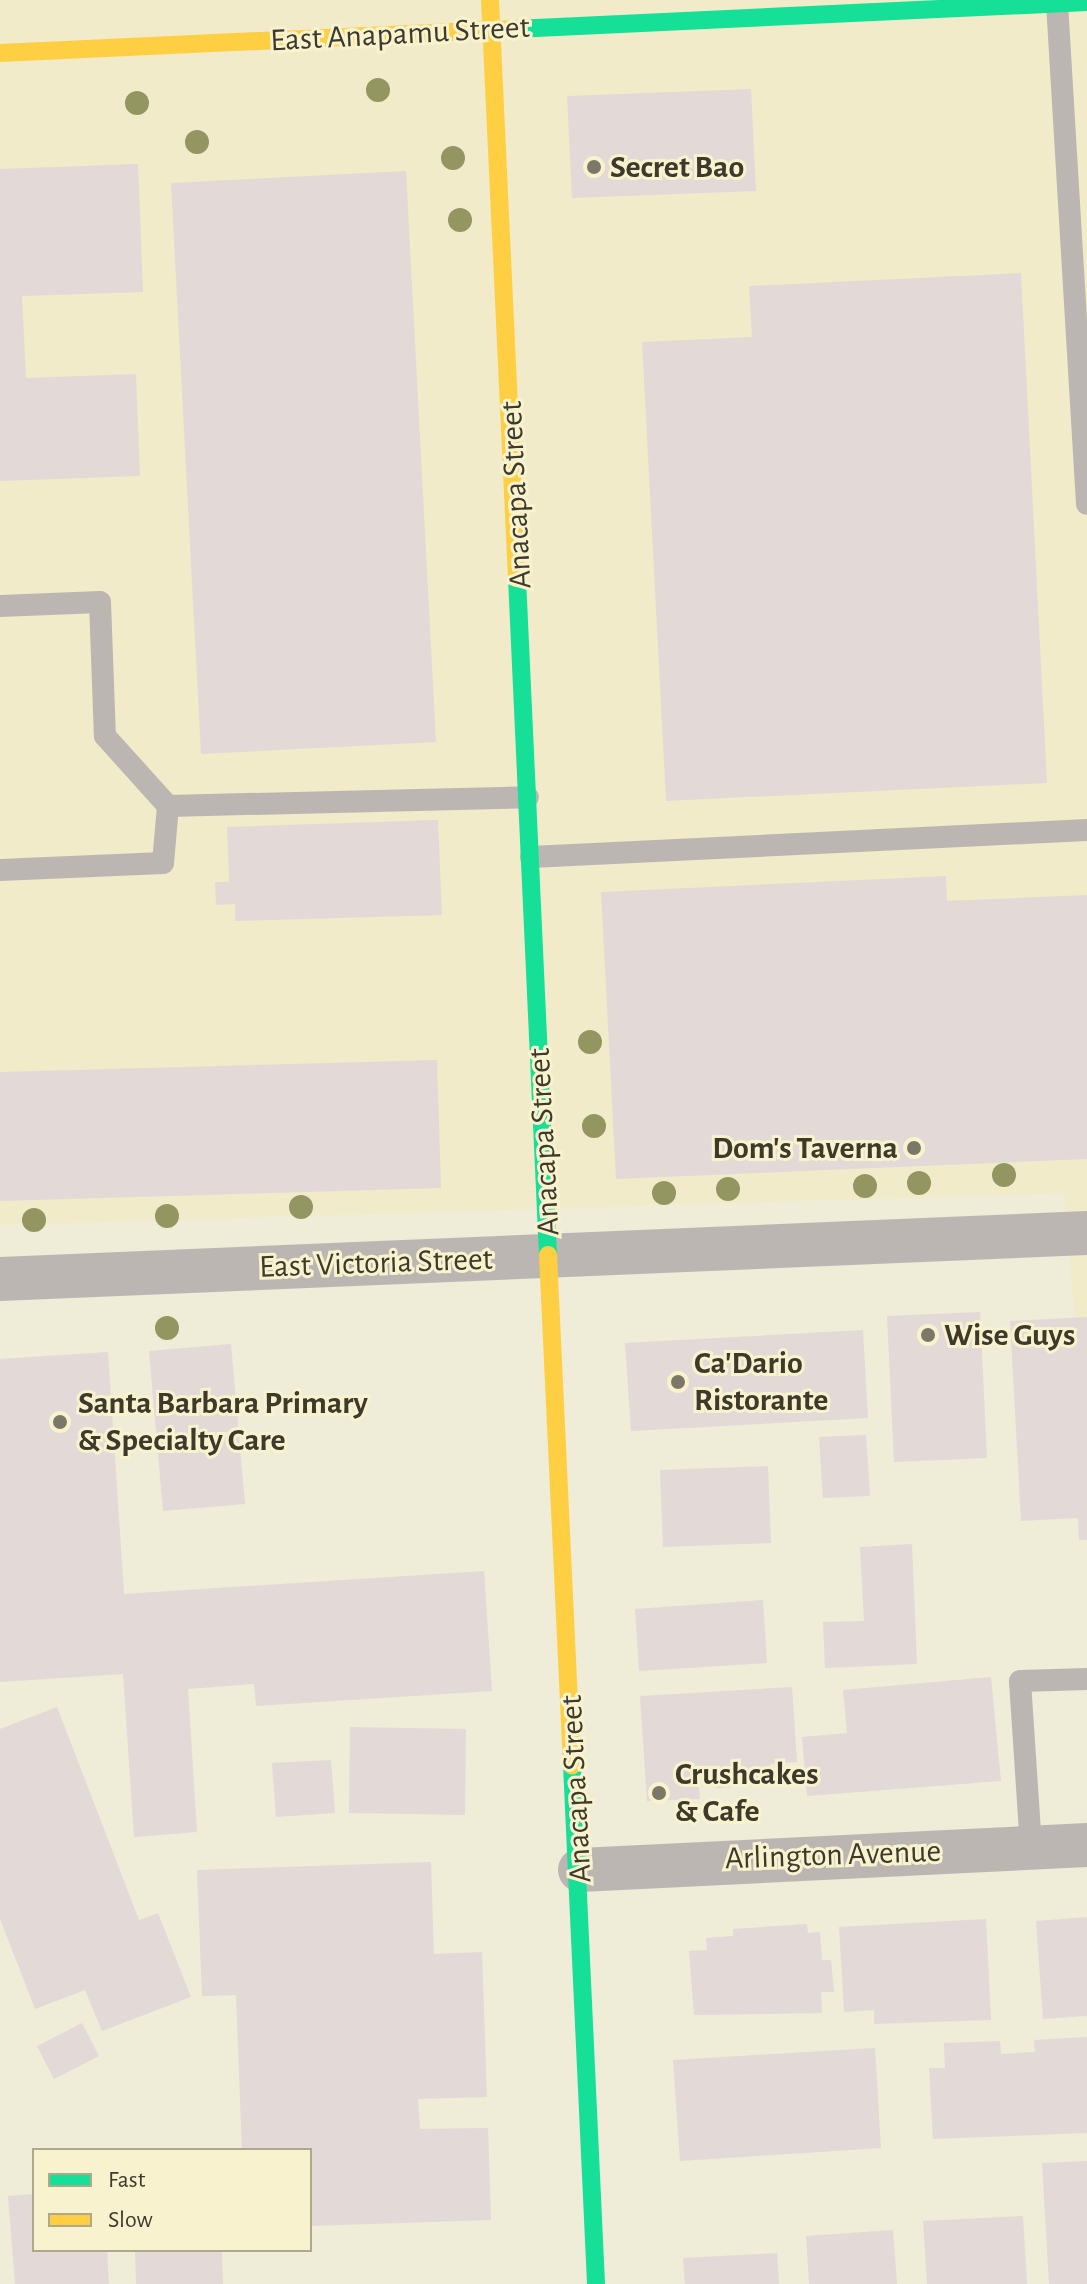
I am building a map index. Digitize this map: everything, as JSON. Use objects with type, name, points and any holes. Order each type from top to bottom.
[{"type":"street","name":"Anacapa Street","points":[[490,0],[580,1870],[596,2284]]},
{"type":"street","name":"East Anapamu Street","points":[[0,53],[1087,2]]},
{"type":"street","name":"East Victoria Street","points":[[0,1279],[549,1259],[1087,1233]]},
{"type":"street","name":"Arlington Avenue","points":[[580,1870],[1087,1845]]},
{"type":"lane","points":[[1057,3],[1087,504]]},
{"type":"lane","points":[[0,606],[100,602],[105,736],[168,806],[163,863],[0,870]]},
{"type":"lane","points":[[168,806],[528,797]]},
{"type":"lane","points":[[531,857],[1087,830]]},
{"type":"lane","points":[[1031,1847],[1020,1681],[1087,1679]]},
{"type":"shaded area","points":[[0,0],[1087,0],[1087,1461],[1064,1193],[0,1225]]},
{"type":"building","points":[[751,89],[756,191],[572,198],[567,96]]},
{"type":"building","points":[[138,164],[143,292],[22,296],[26,378],[136,374],[140,476],[0,481],[0,169]]},
{"type":"building","points":[[406,171],[436,742],[201,754],[171,183]]},
{"type":"building","points":[[1021,273],[1047,783],[666,801],[642,342],[752,337],[749,286]]},
{"type":"building","points":[[438,820],[442,915],[235,921],[235,904],[216,905],[215,882],[229,882],[227,827]]},
{"type":"building","points":[[946,876],[947,901],[1087,895],[1087,1159],[616,1179],[601,892]]},
{"type":"building","points":[[437,1060],[441,1188],[0,1201],[0,1072]]},
{"type":"building","points":[[980,1312],[987,1458],[894,1462],[887,1316]]},
{"type":"building","points":[[1087,1317],[1087,1540],[1079,1540],[1078,1518],[1021,1521],[1010,1321]]},
{"type":"building","points":[[863,1330],[868,1418],[631,1431],[625,1343]]},
{"type":"building","points":[[231,1344],[245,1504],[163,1511],[149,1351]]},
{"type":"building","points":[[108,1352],[124,1594],[484,1571],[492,1691],[256,1706],[254,1684],[188,1689],[197,1832],[134,1837],[123,1674],[0,1682],[0,1359]]},
{"type":"building","points":[[866,1435],[870,1496],[823,1498],[819,1437]]},
{"type":"building","points":[[768,1466],[771,1543],[663,1547],[660,1470]]},
{"type":"building","points":[[912,1544],[917,1664],[825,1668],[823,1622],[864,1621],[860,1547]]},
{"type":"building","points":[[763,1600],[767,1663],[639,1671],[635,1609]]},
{"type":"building","points":[[991,1677],[1001,1781],[807,1796],[802,1737],[847,1733],[843,1690]]},
{"type":"building","points":[[792,1687],[797,1762],[770,1764],[771,1785],[716,1788],[715,1775],[698,1776],[700,1799],[647,1801],[640,1696]]},
{"type":"building","points":[[57,1707],[139,1920],[158,1913],[191,1997],[102,2031],[85,1990],[35,2009],[0,1919],[0,1729]]},
{"type":"building","points":[[350,1727],[466,1729],[465,1815],[349,1813]]},
{"type":"building","points":[[331,1760],[335,1813],[276,1817],[272,1763]]},
{"type":"building","points":[[431,1862],[434,1954],[482,1952],[487,2097],[418,2099],[420,2129],[488,2128],[491,2220],[312,2226],[312,2148],[242,2148],[236,1995],[202,1996],[197,1870]]},
{"type":"building","points":[[1087,1917],[1087,2016],[1043,2019],[1036,1921]]},
{"type":"building","points":[[986,1919],[991,2020],[874,2024],[874,2010],[844,2012],[839,1927]]},
{"type":"building","points":[[807,1924],[808,1933],[820,1932],[822,1960],[831,1960],[834,1992],[821,1992],[822,2013],[694,2015],[689,1951],[707,1950],[706,1938],[733,1936],[733,1929]]},
{"type":"building","points":[[82,2023],[99,2056],[54,2079],[37,2046]]},
{"type":"building","points":[[1087,2037],[1087,2133],[933,2139],[929,2068],[945,2068],[944,2043],[1000,2041],[1001,2054],[1035,2052],[1034,2040]]},
{"type":"building","points":[[875,2048],[881,2148],[680,2161],[673,2060]]},
{"type":"building","points":[[1087,2161],[1087,2284],[1049,2284],[1042,2163]]},
{"type":"building","points":[[32,2194],[32,2252],[107,2252],[109,2284],[15,2284],[8,2196]]},
{"type":"building","points":[[1023,2216],[1027,2284],[927,2284],[923,2221]]},
{"type":"building","points":[[893,2230],[897,2284],[809,2284],[806,2236]]},
{"type":"building","points":[[135,2252],[222,2252],[223,2284],[136,2284]]},
{"type":"building","points":[[777,2253],[779,2284],[685,2284],[683,2258]]},
{"type":"traffic: fast","points":[[515,29],[1087,2]]},
{"type":"traffic: fast","points":[[517,578],[548,1255]]},
{"type":"traffic: fast","points":[[572,1765],[596,2284]]},
{"type":"traffic: slow","points":[[490,0],[517,578]]},
{"type":"traffic: slow","points":[[0,53],[515,29]]},
{"type":"traffic: slow","points":[[548,1255],[572,1765]]},
{"type":"place","name":"Secret Bao","points":[[594,167]]},
{"type":"place","name":"Dom's Taverna","points":[[914,1148]]},
{"type":"place","name":"Wise Guys","points":[[928,1335]]},
{"type":"place","name":"Ca'Dario Ristorante","points":[[678,1382]]},
{"type":"place","name":"Santa Barbara Primary & Specialty Care","points":[[60,1422]]},
{"type":"place","name":"Crushcakes & Cafe","points":[[659,1793]]}]
